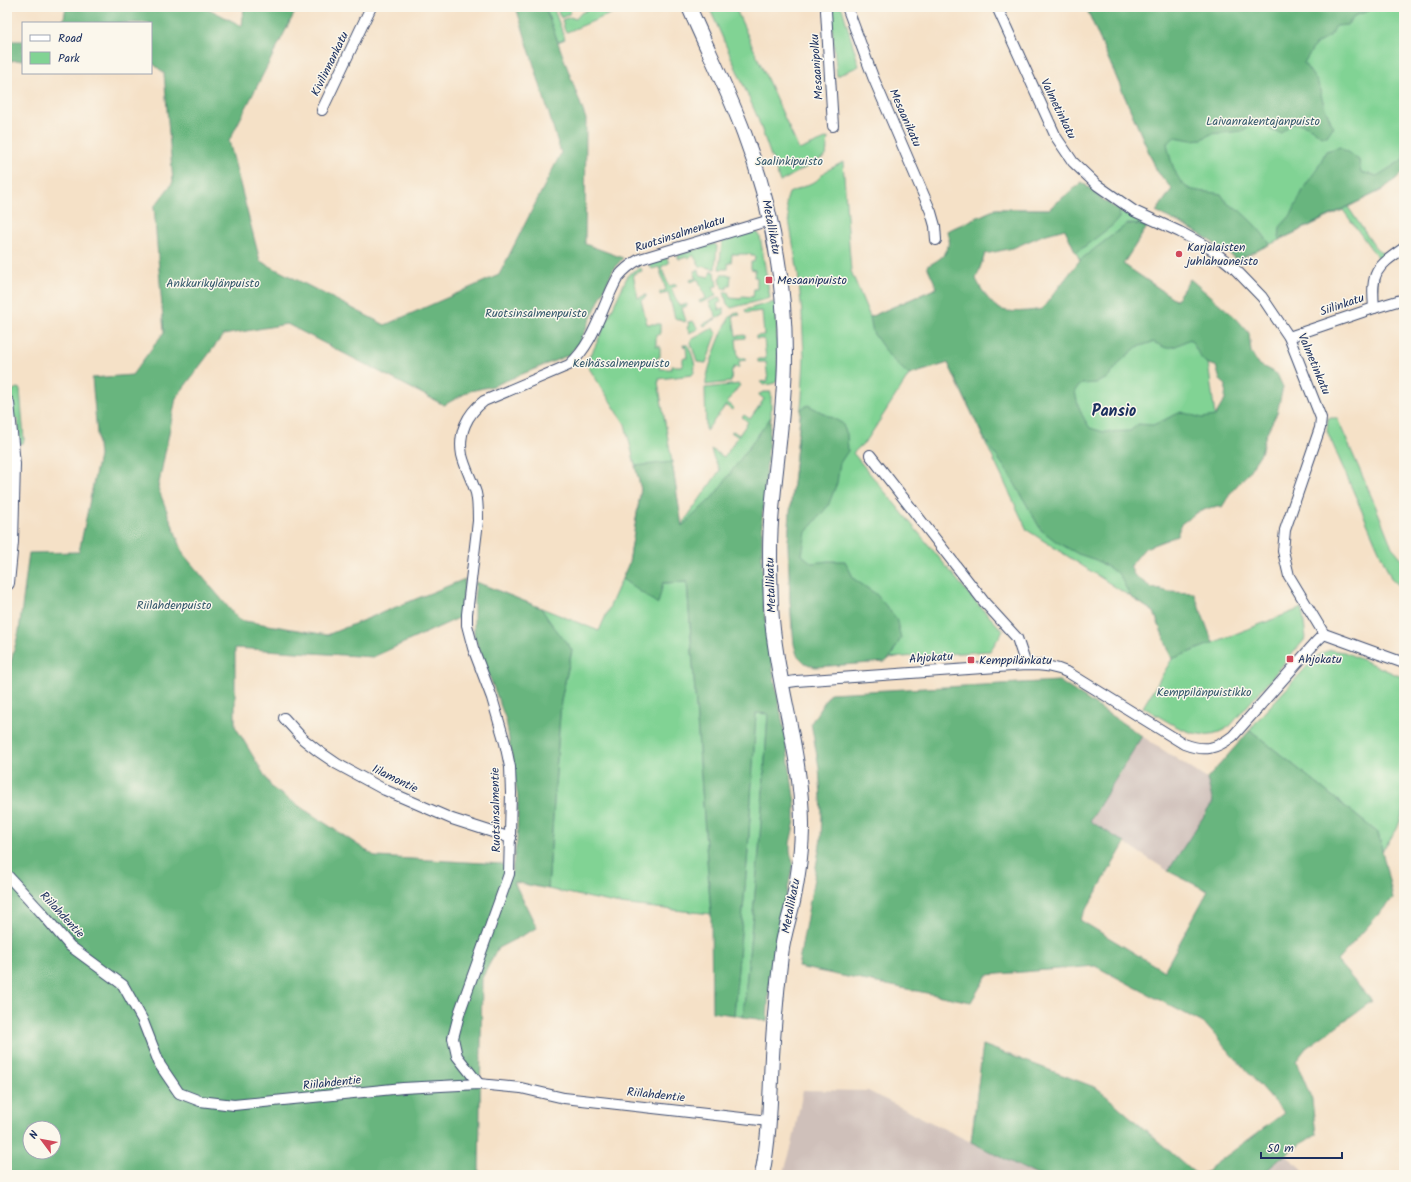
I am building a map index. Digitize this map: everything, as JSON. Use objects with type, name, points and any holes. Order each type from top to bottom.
[{"type":"street","name":"Kivilinnankatu","points":[[322,110],[371,7]]},
{"type":"street","name":"Metallikatu","points":[[689,7],[743,131],[766,200],[782,289],[785,324],[784,390],[771,524],[770,558],[775,646],[800,790],[802,825],[794,898],[782,950],[773,1040],[766,1157],[762,1175]]},
{"type":"street","name":"Mesaanipolku","points":[[827,7],[826,11],[834,126]]},
{"type":"street","name":"Mesaanikatu","points":[[847,7],[873,77],[931,212],[936,226],[936,240]]},
{"type":"street","name":"Valmetinkatu","points":[[997,7],[1056,137],[1073,162],[1096,185],[1134,211],[1180,232],[1211,249],[1233,267],[1262,297],[1289,337],[1321,418],[1320,428],[1285,530],[1283,552],[1289,576],[1324,634]]},
{"type":"street","name":"Ruotsinsalmenkatu","points":[[462,455],[462,436],[464,428],[474,408],[484,401],[569,364],[576,358],[589,341],[614,284],[625,268],[640,260],[770,220]]},
{"type":"street","points":[[1374,308],[1373,285],[1377,271],[1382,264],[1404,248]]},
{"type":"street","name":"Siilinkatu","points":[[1289,337],[1404,299]]},
{"type":"street","points":[[7,403],[10,464],[11,542],[7,583]]},
{"type":"street","name":"Ruotsinsalmentie","points":[[462,455],[476,494],[478,509],[478,521],[467,614],[468,626],[473,648],[492,698],[505,743],[510,767],[511,838],[509,874],[460,1011],[453,1038],[457,1056],[479,1084]]},
{"type":"street","points":[[870,455],[985,603],[1017,638],[1026,665]]},
{"type":"street","name":"Ahjokatu","points":[[782,683],[1042,665],[1063,670],[1184,744],[1200,748],[1208,748],[1216,747],[1233,736],[1324,634]]},
{"type":"street","points":[[1324,634],[1404,663]]},
{"type":"street","name":"Iilamontie","points":[[284,718],[303,739],[318,751],[337,764],[385,790],[452,819],[511,838]]},
{"type":"street","name":"Riilahdentie","points":[[7,875],[70,946],[122,985],[142,1018],[160,1065],[179,1093],[200,1101],[234,1105],[403,1088],[479,1084],[521,1088],[564,1098],[769,1121]]},
{"type":"shaded area","points":[[1142,736],[1207,779],[1213,802],[1168,871],[1090,821]]},
{"type":"shaded area","points":[[803,1090],[868,1091],[1037,1175],[783,1175],[792,1145]]},
{"type":"shaded area","points":[[1286,1154],[1307,1175],[1261,1175]]},
{"type":"green space","points":[[66,7],[205,7],[242,26],[244,7],[304,7],[296,10],[229,141],[260,261],[385,325],[499,275],[561,153],[516,7],[545,7],[586,119],[585,244],[623,258],[614,268],[580,342],[569,355],[493,386],[470,391],[444,405],[287,324],[223,335],[176,398],[158,488],[184,555],[239,620],[327,635],[465,579],[461,617],[373,657],[235,648],[235,726],[272,788],[376,857],[502,864],[511,876],[517,841],[518,798],[506,720],[474,636],[474,600],[476,582],[541,608],[572,650],[561,700],[548,889],[514,882],[537,928],[498,948],[482,978],[479,1175],[7,1175],[7,677],[19,631],[29,553],[79,552],[99,456],[92,378],[132,375],[164,332],[154,207],[173,182],[164,73],[152,63],[152,22],[63,22]]},
{"type":"green space","points":[[545,7],[553,7],[565,39],[558,42]]},
{"type":"green space","points":[[556,7],[570,7],[571,9],[569,14],[561,18]]},
{"type":"green space","points":[[594,7],[608,7],[609,9],[619,7],[620,10],[567,32],[565,31],[562,20],[570,17],[576,19],[581,13]]},
{"type":"green space","name":"Saalinkipuisto","points":[[709,7],[735,7],[799,150],[828,138],[826,156],[780,182],[757,116]]},
{"type":"green space","points":[[834,7],[842,8],[859,66],[837,76],[831,16]]},
{"type":"green space","name":"Laivanrakentajanpuisto","points":[[1086,7],[1404,7],[1404,172],[1382,190],[1348,207],[1375,247],[1384,255],[1380,259],[1343,210],[1237,260],[1198,233],[1156,212],[1172,189],[1157,171]]},
{"type":"green space","points":[[1086,7],[1372,7],[1369,11],[1356,15],[1347,25],[1336,26],[1330,36],[1315,45],[1304,63],[1318,83],[1324,105],[1333,127],[1327,136],[1321,136],[1308,126],[1297,123],[1292,123],[1281,133],[1270,130],[1256,119],[1243,131],[1211,134],[1202,139],[1191,140],[1175,137],[1167,143],[1175,171],[1182,183],[1193,190],[1221,194],[1228,204],[1238,209],[1252,222],[1270,244],[1237,260],[1198,233],[1156,212],[1172,189],[1157,171]]},
{"type":"green space","points":[[7,41],[22,41],[22,60],[7,61]]},
{"type":"green space","points":[[1340,147],[1359,160],[1361,172],[1377,176],[1404,159],[1404,172],[1382,190],[1279,240],[1280,227],[1291,215],[1305,186],[1317,169],[1326,151]]},
{"type":"green space","name":"Kemppilänpuistikko","points":[[843,162],[851,271],[870,317],[937,288],[944,253],[949,244],[947,231],[996,209],[1049,209],[1082,182],[1107,203],[1147,227],[1123,264],[1176,300],[1204,332],[1215,416],[1119,574],[1164,603],[1184,654],[1302,608],[1306,638],[1230,726],[1219,732],[1196,734],[1174,725],[1143,707],[1172,659],[1154,612],[1027,530],[948,363],[909,375],[867,440],[853,453],[973,599],[1003,631],[990,651],[814,663],[792,629],[790,600],[788,542],[802,397],[804,356],[798,273],[786,202],[789,193],[816,181],[826,171]],"holes":[[[1062,223],[1088,277],[1013,338],[965,279],[977,252]]]},
{"type":"green space","points":[[1082,182],[1099,197],[1120,211],[1119,218],[1113,225],[1076,253],[1065,229],[1043,235],[1013,248],[985,254],[976,279],[994,305],[1007,311],[1042,309],[1080,260],[1127,224],[1147,227],[1123,264],[1176,300],[1190,279],[1236,318],[1249,333],[1251,352],[1258,364],[1277,374],[1283,387],[1277,413],[1266,434],[1261,453],[1248,473],[1232,491],[1222,507],[1212,507],[1196,513],[1181,524],[1177,536],[1145,548],[1130,566],[1134,575],[1152,588],[1170,592],[1194,593],[1213,643],[1172,659],[1154,612],[1130,596],[1119,574],[1096,560],[1078,554],[1057,542],[1041,530],[1011,477],[984,438],[948,363],[909,375],[890,357],[873,333],[870,317],[937,288],[927,266],[938,260],[946,253],[949,243],[947,231],[996,209],[1049,209]],"holes":[[[1190,339],[1206,363],[1216,366],[1220,380],[1226,385],[1225,399],[1215,416],[1202,418],[1181,412],[1153,425],[1138,424],[1130,431],[1104,432],[1090,428],[1078,405],[1075,390],[1082,384],[1096,383],[1108,378],[1121,361],[1137,347],[1153,342],[1166,348],[1176,346]]]},
{"type":"green space","points":[[754,232],[758,233],[760,236],[770,298],[731,308],[727,304],[724,292],[728,292],[730,298],[741,299],[742,296],[753,297],[754,289],[757,289],[757,277],[754,277],[755,270],[751,269],[751,262],[754,262],[755,256],[751,256],[751,254],[732,254],[731,263],[728,263],[728,269],[719,269],[722,242]]},
{"type":"green space","points":[[715,244],[717,246],[715,269],[700,266],[693,255],[688,258],[678,258],[678,255]]},
{"type":"green space","points":[[667,258],[669,263],[661,267],[669,286],[676,284],[677,286],[671,288],[679,306],[687,304],[687,306],[682,308],[685,322],[675,318],[668,292],[660,295],[660,292],[666,290],[659,267],[652,269],[649,266],[650,264]]},
{"type":"green space","name":"Keihässalmenpuisto","points":[[641,268],[642,271],[633,274],[638,298],[646,295],[646,297],[641,300],[647,324],[660,324],[660,334],[656,335],[656,346],[660,346],[660,357],[657,358],[657,363],[660,363],[660,369],[672,369],[672,366],[683,366],[683,358],[687,358],[686,347],[683,345],[688,345],[695,365],[692,375],[659,379],[658,382],[672,462],[681,526],[720,470],[713,457],[711,449],[724,457],[738,437],[731,432],[733,431],[739,435],[748,422],[742,417],[744,415],[750,419],[764,399],[759,394],[771,392],[771,417],[647,596],[663,583],[687,582],[711,914],[620,904],[548,889],[561,700],[572,651],[476,582],[599,631],[629,563],[641,489],[625,424],[585,362],[593,351],[628,275]]},
{"type":"green space","points":[[699,269],[700,275],[709,277],[711,271],[715,272],[717,286],[713,287],[716,296],[700,303],[699,301],[706,298],[698,279],[691,282],[690,280],[696,278],[694,271]]},
{"type":"green space","points":[[721,275],[731,275],[730,286],[727,286],[727,289],[722,288],[720,278]]},
{"type":"green space","points":[[720,297],[721,302],[717,304],[719,310],[724,309],[724,314],[704,326],[703,324],[717,318],[709,302]]},
{"type":"green space","points":[[776,302],[778,378],[775,383],[763,385],[760,382],[768,381],[766,362],[758,362],[758,359],[766,359],[764,339],[756,339],[756,336],[764,335],[762,311],[746,313],[745,310]]},
{"type":"green space","points":[[738,312],[740,315],[733,316],[736,336],[745,335],[745,338],[736,339],[738,358],[746,358],[746,360],[739,361],[739,367],[734,367],[734,369],[732,369],[731,382],[706,385],[706,379],[711,361],[723,330],[730,317]]},
{"type":"green space","points":[[693,321],[698,329],[689,333],[687,327],[689,326],[688,322]]},
{"type":"green space","points":[[713,328],[717,333],[706,363],[697,362],[691,340]]},
{"type":"green space","points":[[740,385],[727,402],[734,408],[732,410],[726,405],[706,431],[705,388]]},
{"type":"green space","points":[[17,388],[20,389],[24,440],[23,443],[20,444],[18,419],[14,419],[12,394],[13,390]]},
{"type":"green space","points":[[808,405],[842,423],[847,434],[848,451],[840,463],[837,483],[828,506],[806,532],[802,555],[812,563],[845,561],[854,579],[876,594],[896,618],[901,638],[890,658],[885,662],[815,667],[805,663],[797,655],[794,644],[790,600],[788,542],[801,409]]},
{"type":"green space","points":[[771,417],[762,520],[764,610],[785,735],[795,804],[795,821],[790,843],[790,852],[793,863],[769,987],[767,1022],[743,1017],[759,852],[768,714],[756,713],[748,851],[734,1015],[712,1012],[711,914],[687,582],[663,583],[658,604],[622,579],[629,563],[641,489],[635,466],[672,462],[682,526],[713,497]]},
{"type":"green space","points":[[1328,418],[1337,418],[1392,547],[1404,561],[1404,590],[1391,578],[1327,431]]},
{"type":"green space","points":[[1331,650],[1344,652],[1404,678],[1404,810],[1397,829],[1382,851],[1378,833],[1250,730],[1261,716],[1316,657]]},
{"type":"green space","points":[[1059,681],[1142,736],[1090,821],[1125,843],[1080,920],[1164,971],[1208,891],[1168,871],[1213,802],[1207,779],[1250,730],[1378,833],[1393,898],[1337,961],[1372,1001],[1306,1048],[1296,1061],[1312,1100],[1316,1134],[1286,1154],[1261,1175],[1201,1175],[1284,1113],[1205,1024],[1095,966],[987,975],[971,1002],[798,967],[821,839],[822,813],[819,767],[811,723],[830,693]]},
{"type":"green space","points":[[756,712],[768,713],[759,852],[743,1017],[734,1015],[748,851]]},
{"type":"green space","points":[[983,1045],[1097,1088],[1197,1175],[1037,1175],[971,1142]]},
{"type":"place","name":"Karjalaisten juhlahuoneisto","points":[[1179,254]]},
{"type":"place","name":"Mesaanipuisto","points":[[769,280]]},
{"type":"place","name":"Ahjokatu","points":[[1290,659]]},
{"type":"place","name":"Kemppilänkatu","points":[[971,660]]},
{"type":"district","name":"Pansio","points":[[1114,411]]},
{"type":"park label","name":"Ankkurikylänpuisto","points":[[213,283]]},
{"type":"park label","name":"Ruotsinsalmenpuisto","points":[[536,313]]},
{"type":"park label","name":"Riilahdenpuisto","points":[[174,605]]}]
